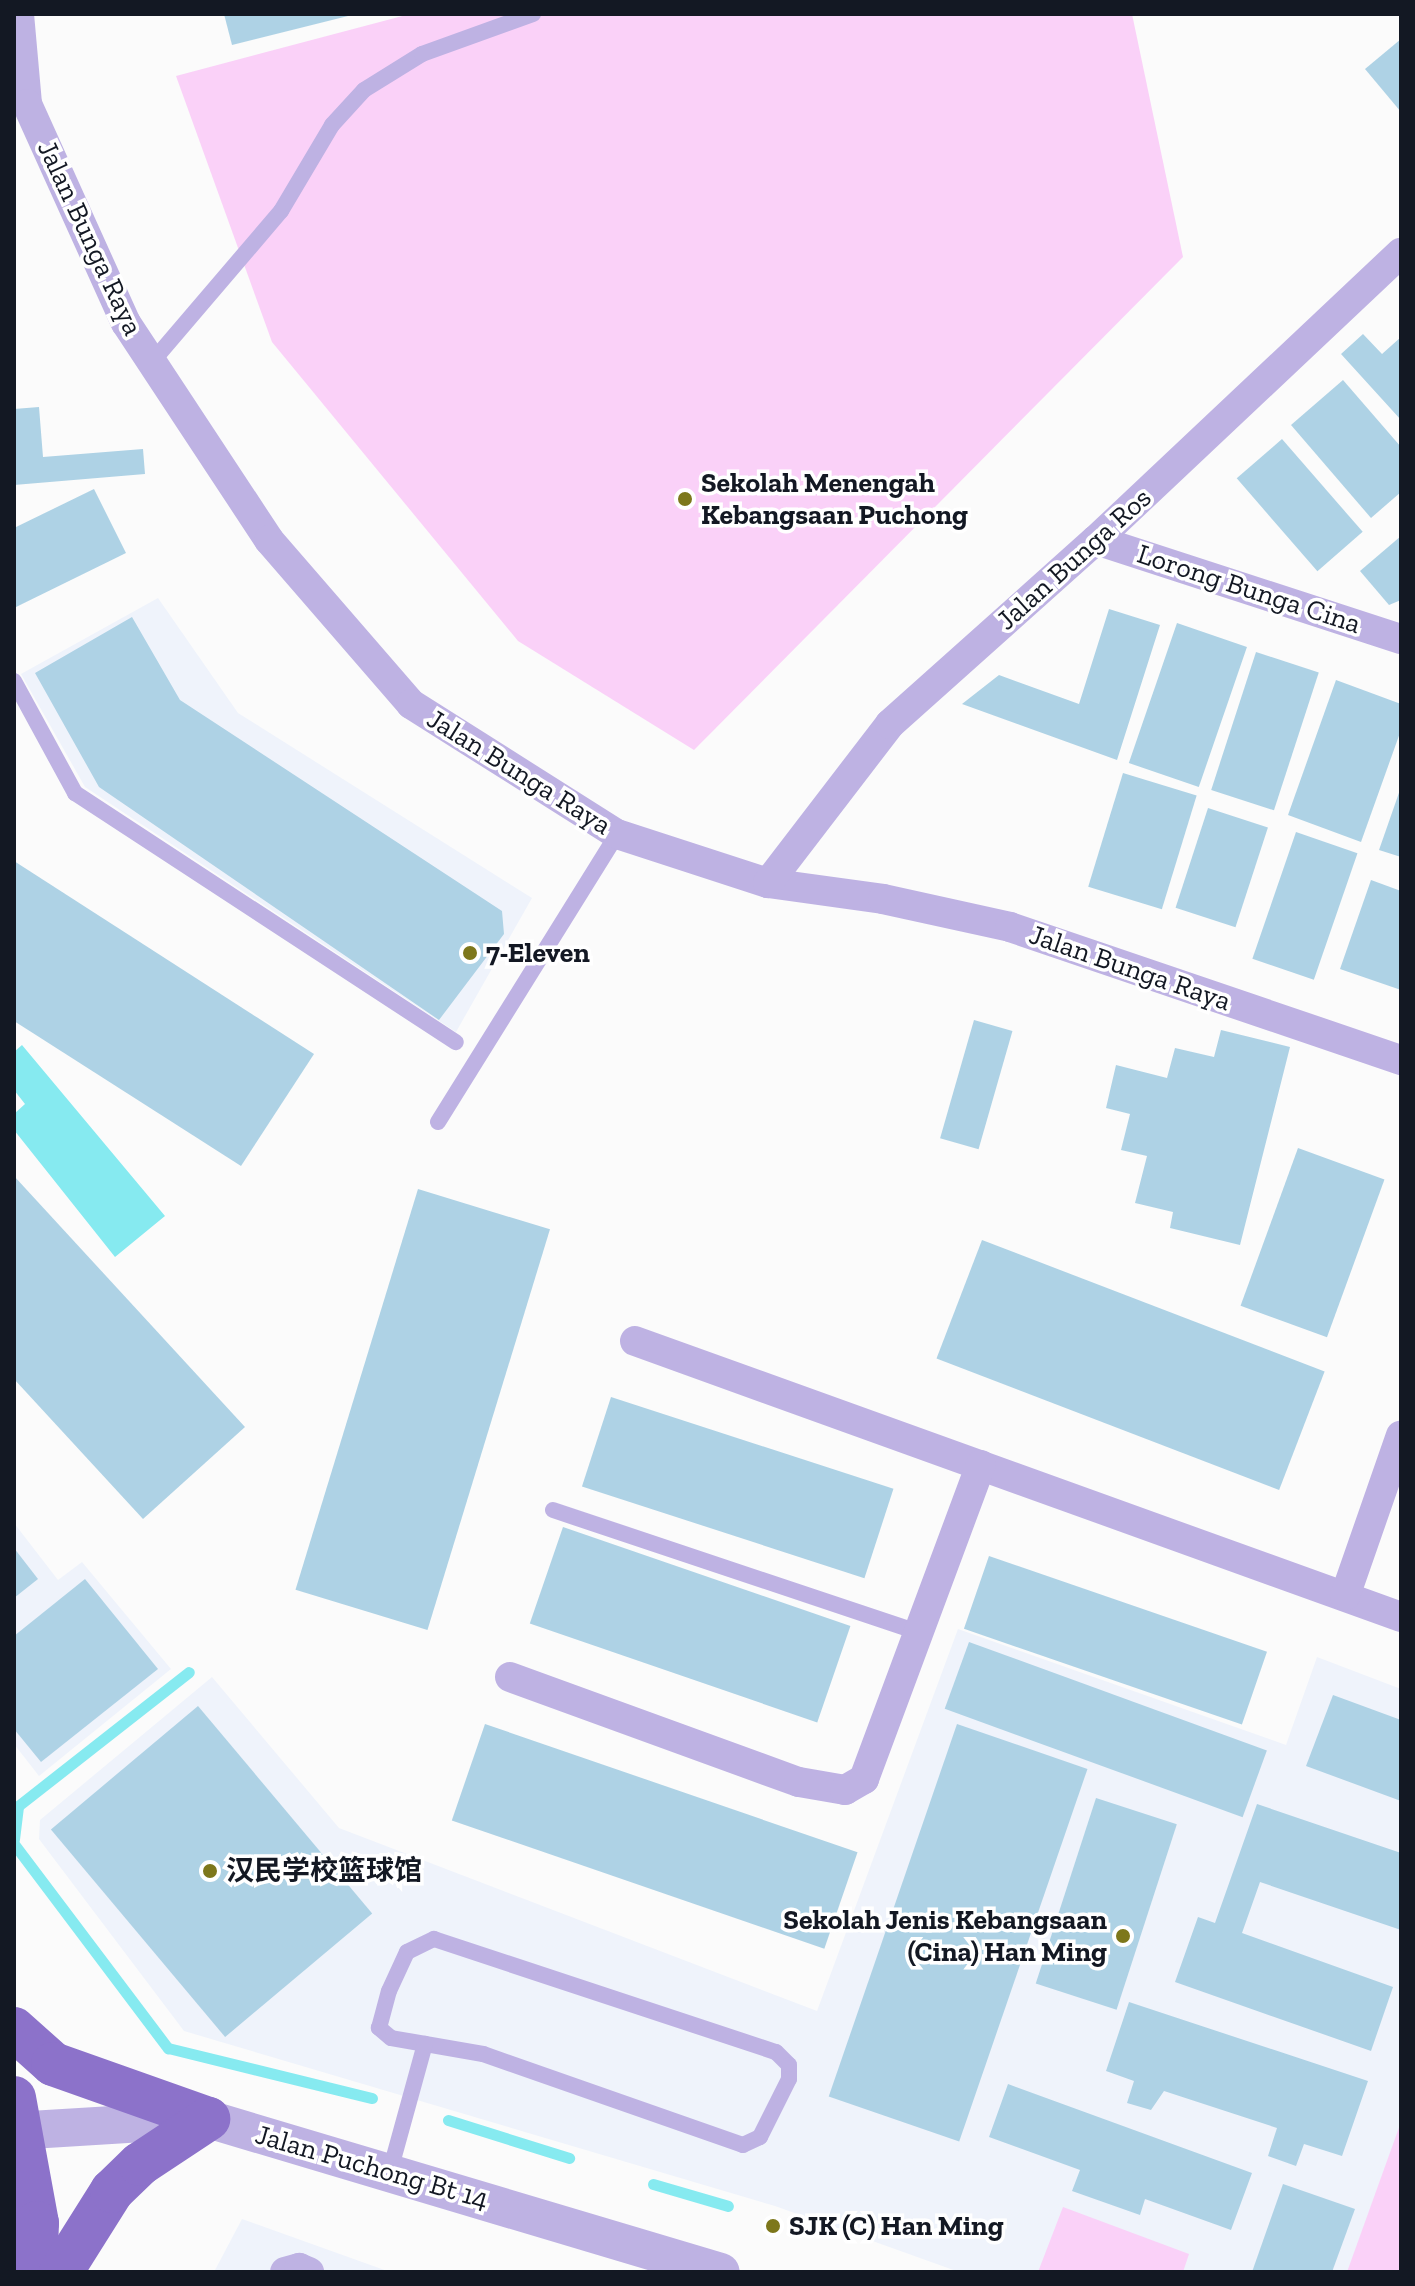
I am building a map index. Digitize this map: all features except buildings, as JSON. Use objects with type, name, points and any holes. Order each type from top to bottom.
[{"type":"main road","points":[[14,2029],[53,2064],[208,2119]]},
{"type":"main road","points":[[17,2119],[37,2223],[35,2272]]},
{"type":"main road","points":[[61,2272],[112,2191],[140,2164],[208,2119]]},
{"type":"street","name":"Jalan Bunga Raya","points":[[18,19],[27,104],[126,323],[269,540],[411,704],[617,834],[768,883],[883,899],[1010,927],[1401,1060]]},
{"type":"street","name":"Jalan Bunga Ros","points":[[768,883],[890,724],[1096,540],[1401,253]]},
{"type":"street","name":"Lorong Bunga Cina","points":[[1096,540],[1401,639]]},
{"type":"street","points":[[635,1341],[1401,1617]]},
{"type":"street","points":[[1345,1596],[1401,1435]]},
{"type":"street","points":[[510,1677],[799,1782],[845,1790],[864,1779],[981,1465]]},
{"type":"street","name":"Jalan Puchong Bt 14","points":[[17,2119],[208,2119],[390,2171],[710,2270]]},
{"type":"street","points":[[590,2232],[624,2272]]},
{"type":"street","points":[[285,2272],[299,2268],[309,2272]]},
{"type":"lane","points":[[152,362],[281,211],[332,125],[364,90],[422,54],[533,14]]},
{"type":"lane","points":[[14,681],[75,793],[456,1042]]},
{"type":"lane","points":[[438,1122],[617,834]]},
{"type":"lane","points":[[553,1510],[918,1632]]},
{"type":"lane","points":[[434,1939],[776,2052],[789,2065],[789,2079],[760,2137],[743,2145],[483,2054],[425,2044],[391,2038],[379,2028],[407,1952],[434,1939]]},
{"type":"lane","points":[[390,2171],[425,2044]]},
{"type":"shaded area","name":"Sekolah Menengah Kebangsaan Puchong","points":[[410,14],[1132,14],[1183,257],[694,750],[518,641],[272,342],[176,76]]},
{"type":"shaded area","points":[[158,598],[238,713],[532,898],[456,1032],[85,787],[21,674]]},
{"type":"shaded area","points":[[14,1523],[58,1580],[82,1562],[171,1669],[39,1776],[14,1744]]},
{"type":"shaded area","name":"Sekolah Jenis Kebangsaan (Cina) Han Ming","points":[[958,1629],[1286,1745],[1317,1657],[1401,1689],[1401,2272],[959,2272],[775,2206],[184,2031],[39,1839],[40,1820],[212,1677],[339,1828],[817,2011]]},
{"type":"shaded area","points":[[1401,2122],[1401,2272],[1347,2272]]},
{"type":"shaded area","points":[[1063,2207],[1189,2254],[1183,2272],[1038,2272]]},
{"type":"shaded area","points":[[242,2219],[390,2272],[214,2272]]},
{"type":"water","points":[[22,1045],[165,1216],[115,1257],[14,1130],[14,1114],[25,1104],[14,1090],[14,1052]]},
{"type":"waterway","points":[[14,1839],[18,1806],[189,1672]]},
{"type":"waterway","points":[[14,1844],[168,2048],[372,2098]]},
{"type":"waterway","points":[[448,2120],[569,2158]]},
{"type":"waterway","points":[[653,2184],[728,2206]]},
{"type":"place","name":"Sekolah Menengah Kebangsaan Puchong","points":[[685,499]]},
{"type":"place","name":"7-Eleven","points":[[470,953]]},
{"type":"place","name":"汉民学校篮球馆","points":[[210,1871]]},
{"type":"place","name":"Sekolah Jenis Kebangsaan (Cina) Han Ming","points":[[1123,1936]]},
{"type":"place","name":"SJK (C) Han Ming","points":[[773,2226]]}]
